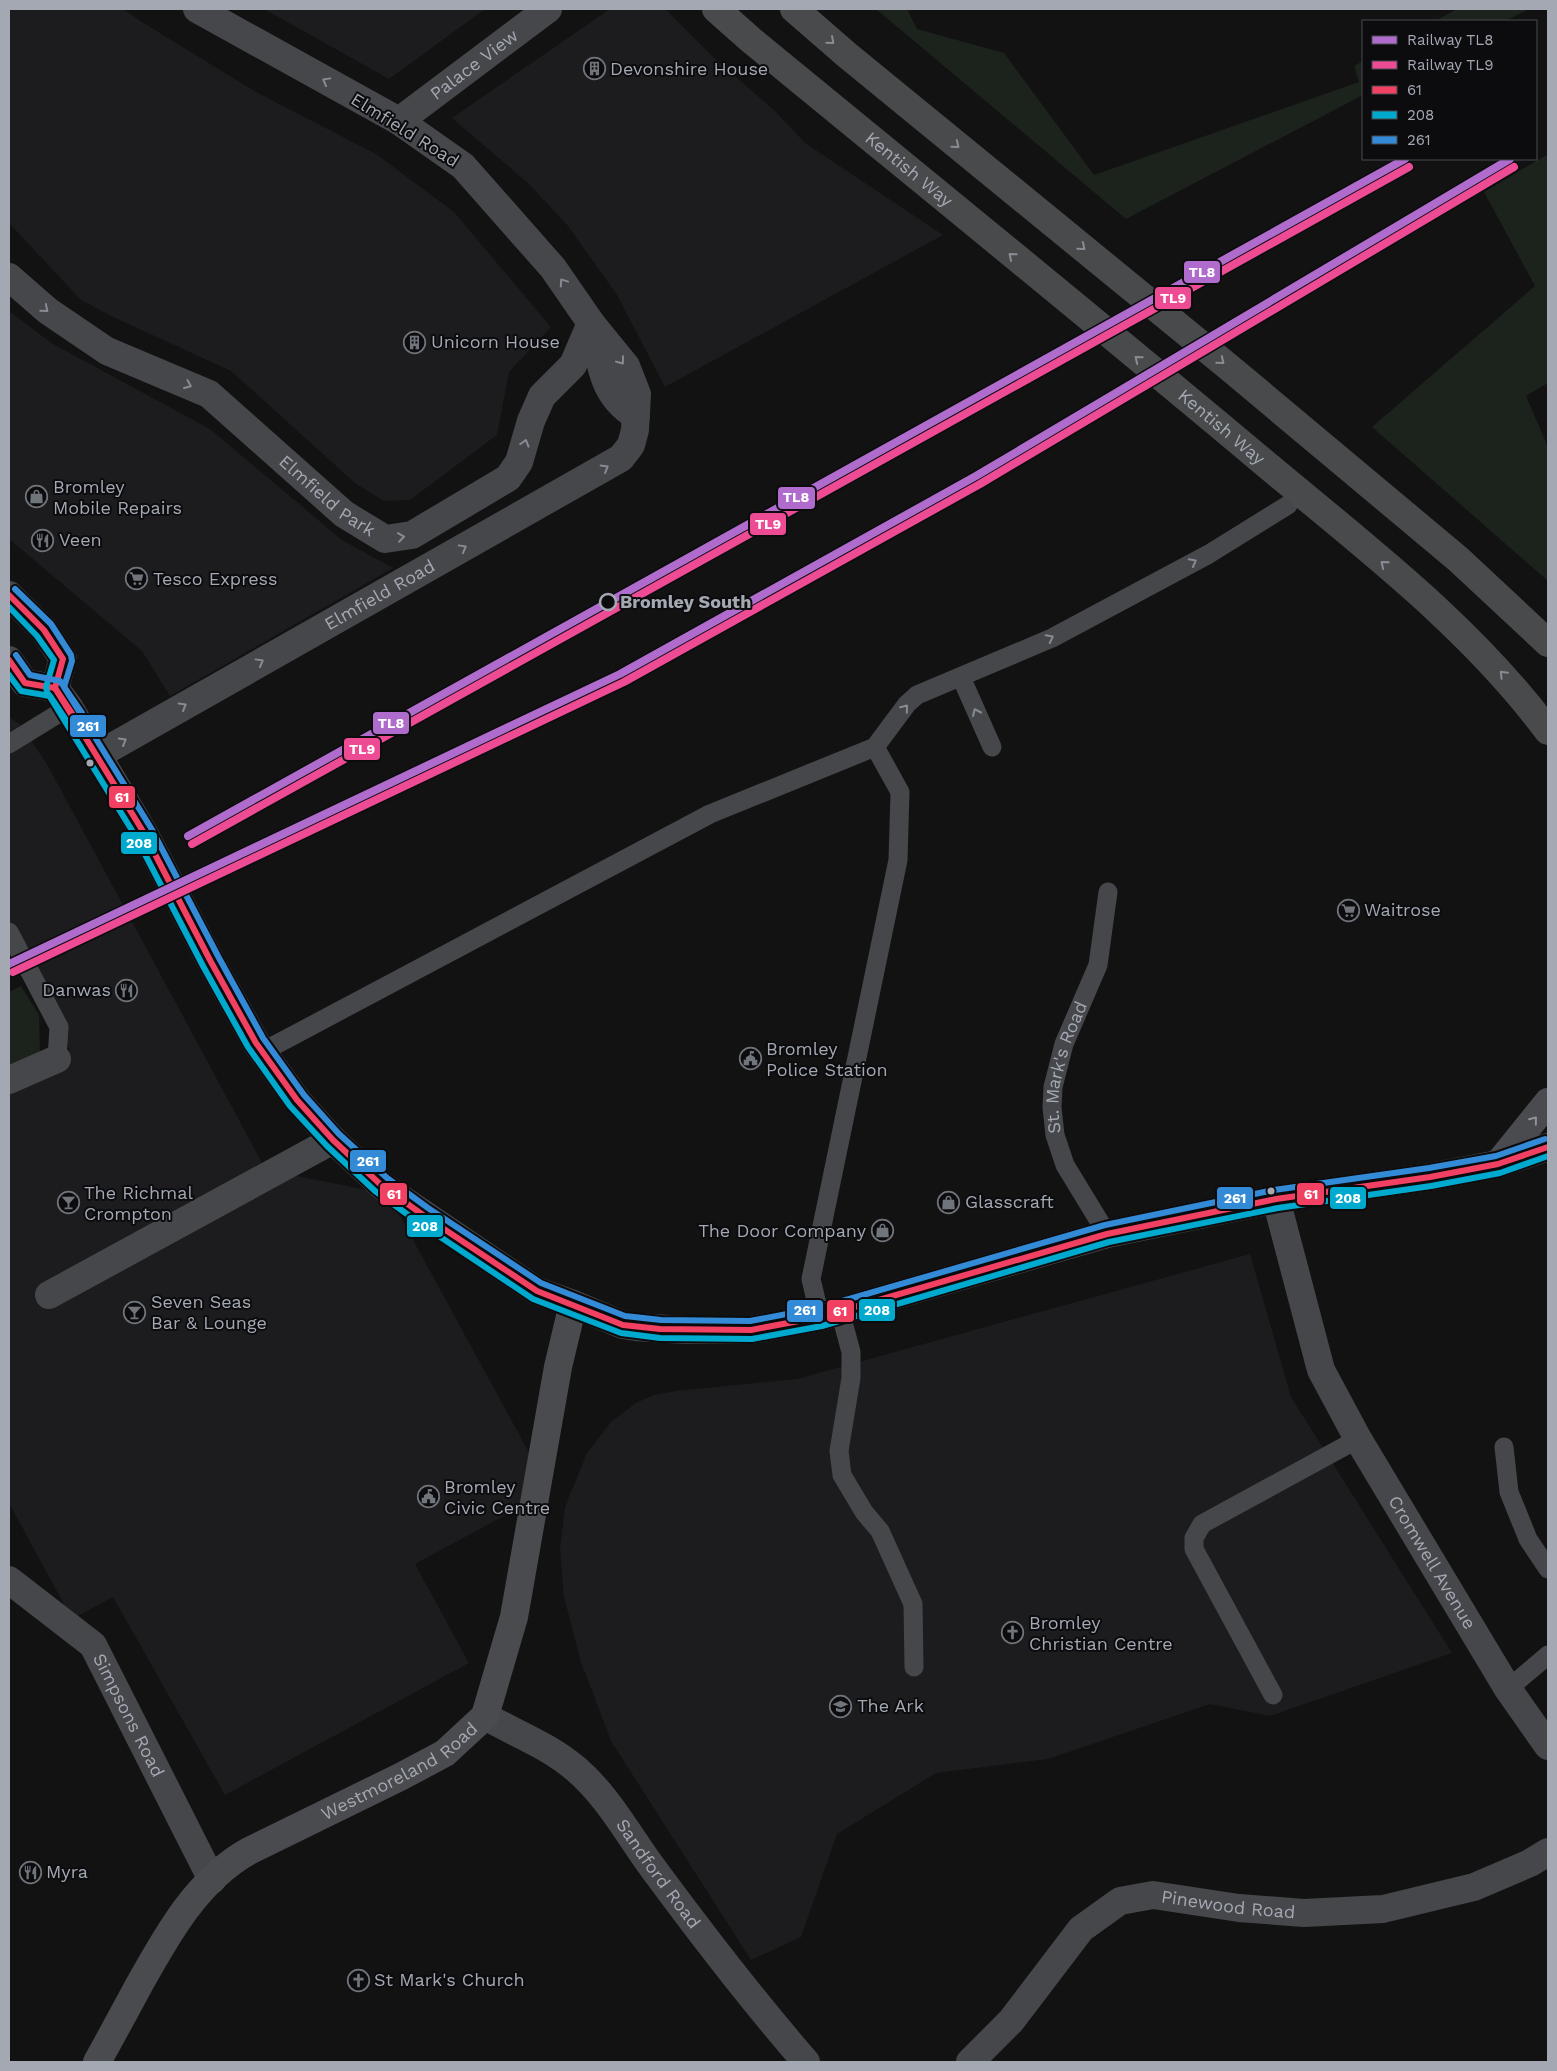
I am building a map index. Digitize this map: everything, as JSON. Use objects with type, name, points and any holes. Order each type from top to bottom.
[{"type":"main road","name":"Kentish Way","points":[[716,9],[758,46],[1213,420],[1405,581],[1462,632],[1509,680],[1541,721]]},
{"type":"main road","points":[[794,9],[930,124],[1239,376],[1458,559],[1526,620],[1548,643]]},
{"type":"main road","points":[[1498,1164],[1548,1102]]},
{"type":"main road","points":[[573,1304],[623,1325],[660,1329],[751,1330],[830,1314],[1107,1234],[1276,1199],[1430,1177],[1498,1164],[1548,1147]]},
{"type":"main road","name":"Westmoreland Road","points":[[97,2062],[176,1921],[212,1880],[238,1857],[249,1851],[445,1753],[484,1716],[514,1616],[558,1366],[573,1304]]},
{"type":"street","name":"Elmfield Road","points":[[98,755],[621,458],[631,445],[635,430],[637,394],[626,366],[591,323],[553,268],[463,166],[399,121],[197,9]]},
{"type":"street","name":"Palace View","points":[[399,121],[548,9]]},
{"type":"street","name":"Elmfield Park","points":[[9,277],[48,311],[107,351],[209,394],[344,514],[385,539],[412,535],[508,478],[519,462],[531,421],[542,396],[573,365],[591,323]]},
{"type":"street","points":[[9,595],[44,630],[63,659],[62,698],[144,833],[211,962],[256,1043],[297,1100],[333,1140],[381,1185],[422,1215],[537,1292],[573,1304]]},
{"type":"street","points":[[9,660],[25,683],[62,698]]},
{"type":"street","points":[[9,1080],[57,1059]]},
{"type":"street","points":[[49,1295],[333,1140]]},
{"type":"street","name":"Cromwell Avenue","points":[[1276,1199],[1321,1370],[1358,1439],[1508,1689],[1548,1746]]},
{"type":"street","name":"Simpsons Road","points":[[9,1580],[93,1645],[212,1880]]},
{"type":"street","name":"Sandford Road","points":[[484,1716],[515,1734],[537,1742],[555,1752],[578,1771],[610,1807],[655,1871],[806,2062]]},
{"type":"street","name":"Pinewood Road","points":[[970,2062],[1011,2021],[1081,1929],[1120,1901],[1153,1895],[1239,1908],[1304,1913],[1383,1909],[1474,1887],[1521,1867],[1548,1852]]},
{"type":"lane","points":[[262,1052],[710,814],[876,747],[907,704],[917,695],[1052,638],[1209,554],[1288,505]]},
{"type":"lane","points":[[961,677],[992,748]]},
{"type":"lane","points":[[9,744],[62,698]]},
{"type":"lane","points":[[876,747],[900,792],[898,860],[811,1279],[851,1352],[851,1378],[840,1451],[842,1476],[864,1512],[880,1531],[914,1604],[914,1667]]},
{"type":"lane","name":"St. Mark's Road","points":[[1107,1234],[1065,1165],[1055,1135],[1052,1107],[1053,1087],[1064,1044],[1098,965],[1108,892]]},
{"type":"lane","points":[[9,932],[60,1027],[57,1059]]},
{"type":"lane","points":[[1273,1695],[1194,1550],[1194,1538],[1202,1524],[1358,1439]]},
{"type":"lane","points":[[1504,1447],[1509,1492],[1528,1539],[1548,1569]]},
{"type":"lane","points":[[1508,1689],[1548,1655]]},
{"type":"shaded area","points":[[9,9],[123,9],[256,92],[376,154],[454,212],[551,327],[509,372],[497,435],[410,500],[384,501],[355,483],[231,371],[111,316],[81,300],[9,223]]},
{"type":"shaded area","points":[[264,9],[485,9],[389,79]]},
{"type":"shaded area","points":[[610,9],[665,9],[712,56],[775,111],[805,143],[943,235],[665,387],[617,295],[568,226],[529,184],[452,118]]},
{"type":"shaded area","points":[[876,9],[907,9],[917,29],[1004,53],[1094,175],[1359,82],[1354,66],[1362,62],[1362,96],[1126,219]]},
{"type":"shaded area","points":[[1457,9],[1529,9],[1507,20],[1437,20]]},
{"type":"shaded area","points":[[1548,154],[1548,383],[1526,396],[1548,447],[1548,581],[1372,427],[1535,286],[1484,192]]},
{"type":"shaded area","points":[[9,311],[53,344],[210,429],[342,540],[393,568],[170,696],[142,651],[9,539]]},
{"type":"shaded area","points":[[9,717],[21,725],[48,766],[266,1170],[388,1194],[550,1491],[415,1564],[469,1663],[225,1795],[113,1597],[72,1619],[9,1503],[9,1080],[70,1050],[9,943]]},
{"type":"shaded area","points":[[21,986],[39,1015],[40,1055],[9,1068],[9,992]]},
{"type":"shaded area","points":[[1250,1254],[1291,1397],[1452,1653],[1270,1716],[1210,1704],[1048,1759],[936,1773],[837,1834],[801,1937],[751,1960],[611,1741],[581,1662],[564,1597],[560,1549],[565,1507],[587,1453],[611,1422],[636,1403],[654,1395],[676,1391],[797,1379]]},
{"type":"rail line","name":"TL8","points":[[188,836],[1403,160]]},
{"type":"rail line","name":"TL8","points":[[9,964],[620,674],[976,476],[1508,160]]},
{"type":"rail line","name":"TL9","points":[[192,844],[1409,167]]},
{"type":"rail line","name":"TL9","points":[[13,972],[624,682],[980,484],[1514,167]]},
{"type":"transit line","name":"261","points":[[15,589],[51,624],[71,655],[72,661],[64,687],[151,828],[263,1038],[304,1095],[339,1134],[387,1178],[428,1208],[541,1283],[625,1316],[661,1320],[750,1321],[818,1308],[1105,1225],[1274,1190],[1429,1168],[1496,1156],[1545,1139]]},
{"type":"transit line","name":"61","points":[[9,595],[44,630],[63,659],[55,688],[144,833],[211,962],[256,1043],[297,1100],[333,1140],[381,1185],[423,1215],[537,1291],[623,1325],[660,1329],[751,1330],[820,1317],[1107,1234],[1276,1199],[1430,1177],[1498,1164],[1548,1147]]},
{"type":"transit line","name":"208","points":[[9,607],[37,636],[54,660],[46,687],[47,692],[136,837],[203,966],[248,1047],[290,1106],[327,1146],[375,1191],[418,1222],[533,1299],[621,1333],[660,1338],[752,1339],[822,1326],[1109,1242],[1278,1208],[1431,1186],[1500,1173],[1548,1156]]},
{"type":"transit line","name":"261","points":[[16,655],[30,675],[60,681],[82,713]]},
{"type":"transit line","name":"61","points":[[9,660],[25,683],[55,688],[75,718]]},
{"type":"transit line","name":"208","points":[[9,675],[21,691],[50,696],[68,723]]},
{"type":"place","name":"Devonshire House","points":[[594,69]]},
{"type":"place","name":"Unicorn House","points":[[415,342]]},
{"type":"place","name":"Bromley Mobile Repairs","points":[[37,497]]},
{"type":"place","name":"Veen","points":[[43,540]]},
{"type":"place","name":"Tesco Express","points":[[137,579]]},
{"type":"place","name":"Bromley South","points":[[608,602]]},
{"type":"place","name":"Waitrose","points":[[1348,910]]},
{"type":"place","name":"Danwas","points":[[127,990]]},
{"type":"place","name":"Bromley Police Station","points":[[750,1059]]},
{"type":"place","name":"Glasscraft","points":[[949,1202]]},
{"type":"place","name":"The Richmal Crompton","points":[[68,1203]]},
{"type":"place","name":"The Door Company","points":[[882,1231]]},
{"type":"place","name":"Seven Seas Bar & Lounge","points":[[135,1312]]},
{"type":"place","name":"Bromley Civic Centre","points":[[428,1497]]},
{"type":"place","name":"Bromley Christian Centre","points":[[1013,1633]]},
{"type":"place","name":"The Ark","points":[[841,1706]]},
{"type":"place","name":"Myra","points":[[30,1872]]},
{"type":"place","name":"St Mark's Church","points":[[358,1980]]}]
